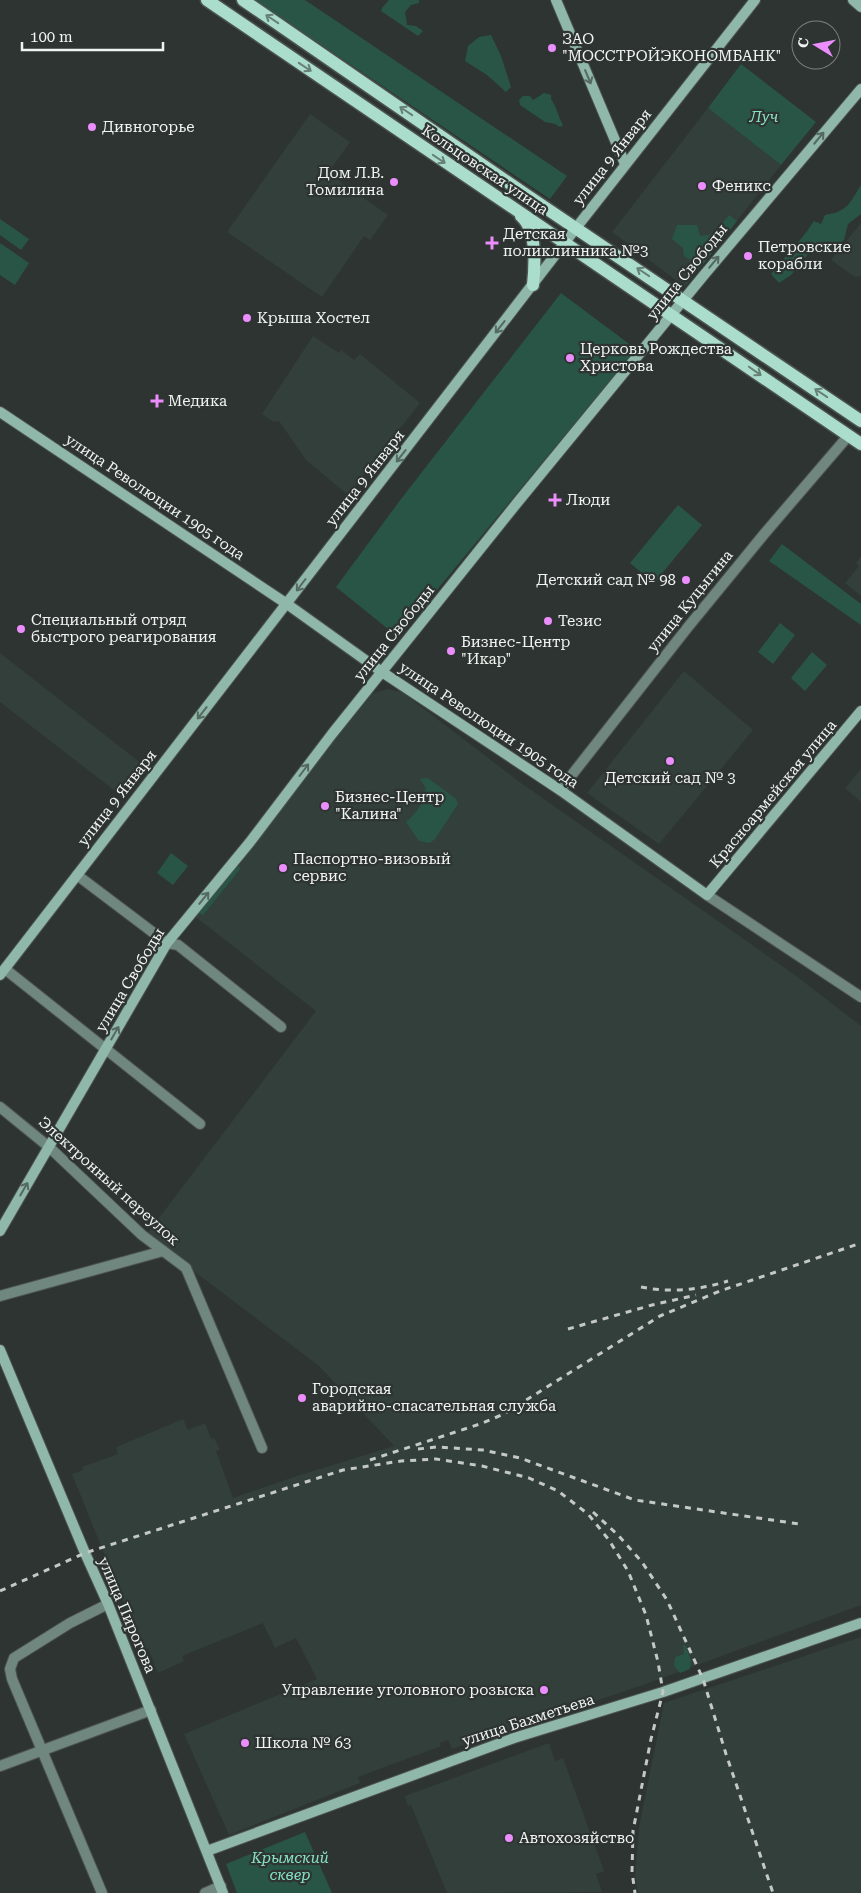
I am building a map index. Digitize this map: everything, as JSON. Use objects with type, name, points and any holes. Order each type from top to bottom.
[{"type":"main road","name":"Кольцовская улица","points":[[207,0],[861,444]]},
{"type":"main road","name":"Кольцовская улица","points":[[240,23],[249,17],[247,3]]},
{"type":"main road","name":"Кольцовская улица","points":[[247,3],[861,421]]},
{"type":"main road","points":[[514,210],[525,220],[531,237],[534,263],[533,285]]},
{"type":"street","points":[[556,0],[625,164]]},
{"type":"street","name":"улица 9 Января","points":[[2,972],[625,164],[756,0]]},
{"type":"street","points":[[853,0],[861,7]]},
{"type":"street","name":"улица Свободы","points":[[0,1231],[167,944],[250,842],[332,734],[683,299],[861,89]]},
{"type":"street","name":"улица Революции 1905 года","points":[[0,412],[287,604],[382,672],[560,790],[707,895],[861,998]]},
{"type":"street","name":"улица Куцыгина","points":[[560,790],[693,620],[849,435]]},
{"type":"street","name":"Красноармейская улица","points":[[707,895],[861,711]]},
{"type":"street","points":[[77,875],[167,944],[178,945],[281,1027]]},
{"type":"street","points":[[2,972],[106,1049],[200,1124]]},
{"type":"street","name":"Электронный переулок","points":[[0,1107],[49,1146],[142,1235],[186,1268],[262,1448]]},
{"type":"street","points":[[0,1296],[162,1251]]},
{"type":"street","name":"улица Пирогова","points":[[0,1350],[84,1553],[108,1604],[222,1890]]},
{"type":"street","points":[[102,1893],[12,1679],[10,1669],[14,1658],[70,1622],[108,1604]]},
{"type":"street","name":"улица Бахметьева","points":[[206,1851],[514,1738],[664,1692],[861,1624]]},
{"type":"street","points":[[0,1766],[150,1710]]},
{"type":"street","points":[[205,1893],[222,1890]]},
{"type":"shaded area","points":[[708,108],[781,165],[685,287],[612,232]]},
{"type":"shaded area","points":[[310,114],[350,142],[328,173],[388,215],[370,240],[364,236],[322,297],[227,232]]},
{"type":"shaded area","points":[[861,223],[861,276],[855,277],[831,260]]},
{"type":"shaded area","points":[[313,336],[339,353],[341,350],[354,360],[360,354],[420,403],[348,495],[306,460],[279,421],[274,422],[262,414]]},
{"type":"shaded area","points":[[861,556],[861,596],[845,583],[859,566],[856,563]]},
{"type":"shaded area","points":[[0,653],[142,764],[119,794],[0,702]]},
{"type":"shaded area","name":"Детский сад № 3","points":[[684,671],[753,730],[659,844],[587,793]]},
{"type":"shaded area","points":[[387,689],[402,692],[521,783],[795,975],[861,1026],[861,1605],[643,1685],[452,1749],[448,1740],[440,1743],[441,1746],[358,1777],[360,1783],[229,1835],[184,1734],[317,1679],[296,1638],[275,1648],[263,1623],[182,1656],[184,1661],[158,1673],[148,1648],[143,1650],[72,1474],[83,1470],[82,1467],[118,1454],[116,1447],[183,1419],[188,1430],[205,1423],[211,1439],[214,1438],[220,1450],[216,1451],[233,1498],[394,1446],[319,1366],[146,1235],[316,1011],[192,914],[371,694]]},
{"type":"shaded area","points":[[861,769],[861,802],[845,788]]},
{"type":"shaded area","points":[[861,1637],[861,1893],[638,1893],[635,1875],[639,1827],[664,1703]]},
{"type":"shaded area","name":"Автохозяйство","points":[[549,1743],[555,1761],[563,1758],[604,1871],[596,1874],[602,1892],[447,1893],[411,1805],[408,1806],[405,1796]]},
{"type":"green space","points":[[255,0],[305,0],[567,176],[550,199]]},
{"type":"green space","points":[[389,0],[419,0],[419,3],[411,5],[405,12],[407,25],[416,26],[423,31],[418,36],[381,11]]},
{"type":"green space","points":[[491,35],[501,56],[511,87],[506,92],[487,75],[465,61],[468,46],[479,37]]},
{"type":"green space","name":"Луч","points":[[741,64],[816,122],[781,165],[708,108]]},
{"type":"green space","points":[[544,93],[551,95],[563,125],[560,127],[545,122],[520,105],[519,100],[523,96],[530,96],[533,100]]},
{"type":"green space","points":[[861,185],[861,214],[848,224],[844,240],[833,249],[818,242],[791,275],[779,283],[771,274],[814,221],[821,224],[825,215],[838,212],[847,206]]},
{"type":"green space","points":[[729,215],[737,221],[701,267],[684,256],[683,248],[672,239],[677,225],[697,225],[700,236],[714,234]]},
{"type":"green space","points":[[0,219],[29,239],[21,250],[0,235]]},
{"type":"green space","points":[[0,243],[29,263],[15,285],[0,275]]},
{"type":"green space","points":[[561,293],[636,349],[398,637],[336,587],[401,499]]},
{"type":"green space","points":[[678,505],[702,525],[654,583],[630,563]]},
{"type":"green space","points":[[782,544],[861,604],[861,625],[769,561]]},
{"type":"green space","points":[[780,623],[795,635],[773,664],[758,652]]},
{"type":"green space","points":[[812,652],[827,665],[805,691],[791,678]]},
{"type":"green space","points":[[428,778],[456,799],[458,804],[435,839],[430,843],[419,841],[406,822],[417,811],[423,798],[426,788],[420,779]]},
{"type":"green space","points":[[171,853],[188,866],[173,885],[157,873]]},
{"type":"green space","points":[[235,864],[241,868],[203,915],[196,912]]},
{"type":"green space","points":[[683,1645],[686,1646],[691,1661],[690,1669],[680,1673],[674,1666],[675,1657],[684,1654]]},
{"type":"green space","name":"Крымский сквер","points":[[305,1832],[332,1893],[237,1893],[226,1864]]},
{"type":"railway","points":[[370,1460],[480,1424],[504,1414],[660,1316],[720,1291],[861,1243]]},
{"type":"railway","points":[[641,1287],[685,1290],[728,1281]]},
{"type":"railway","points":[[568,1329],[652,1305],[696,1295]]},
{"type":"railway","points":[[418,1449],[437,1447],[483,1450],[520,1458],[635,1500],[799,1524]]},
{"type":"railway","points":[[0,1591],[85,1553],[343,1470],[401,1461],[436,1459],[482,1466],[529,1478],[558,1491],[588,1514],[609,1540],[628,1571],[646,1615],[658,1662],[663,1692],[651,1739],[633,1831],[632,1872],[635,1893]]},
{"type":"railway","points":[[593,1512],[618,1535],[642,1562],[667,1600],[703,1679],[773,1893]]},
{"type":"place","name":"ЗАО \"МОССТРОЙЭКОНОМБАНК\"","points":[[552,48]]},
{"type":"place","name":"Дивногорье","points":[[92,127]]},
{"type":"place","name":"Дом Л.В. Томилина","points":[[394,182]]},
{"type":"place","name":"Феникс","points":[[702,186]]},
{"type":"place","name":"Детская поликлинника №3","points":[[492,243]]},
{"type":"place","name":"Петровские корабли","points":[[748,256]]},
{"type":"place","name":"Крыша Хостел","points":[[247,318]]},
{"type":"place","name":"Церковь Рождества Христова","points":[[570,358]]},
{"type":"place","name":"Медика","points":[[157,401]]},
{"type":"place","name":"Люди","points":[[555,500]]},
{"type":"place","name":"Детский сад № 98","points":[[686,580]]},
{"type":"place","name":"Тезис","points":[[548,621]]},
{"type":"place","name":"Специальный отряд быстрого реагирования","points":[[21,629]]},
{"type":"place","name":"Бизнес-Центр \"Икар\"","points":[[451,651]]},
{"type":"place","name":"Детский сад № 3","points":[[670,761]]},
{"type":"place","name":"Бизнес-Центр \"Калина\"","points":[[325,806]]},
{"type":"place","name":"Паспортно-визовый сервис","points":[[283,868]]},
{"type":"place","name":"Городская аварийно-спасательная служба","points":[[302,1398]]},
{"type":"place","name":"Управление уголовного розыска","points":[[544,1690]]},
{"type":"place","name":"Школа № 63","points":[[245,1743]]},
{"type":"place","name":"Автохозяйство","points":[[509,1838]]}]
